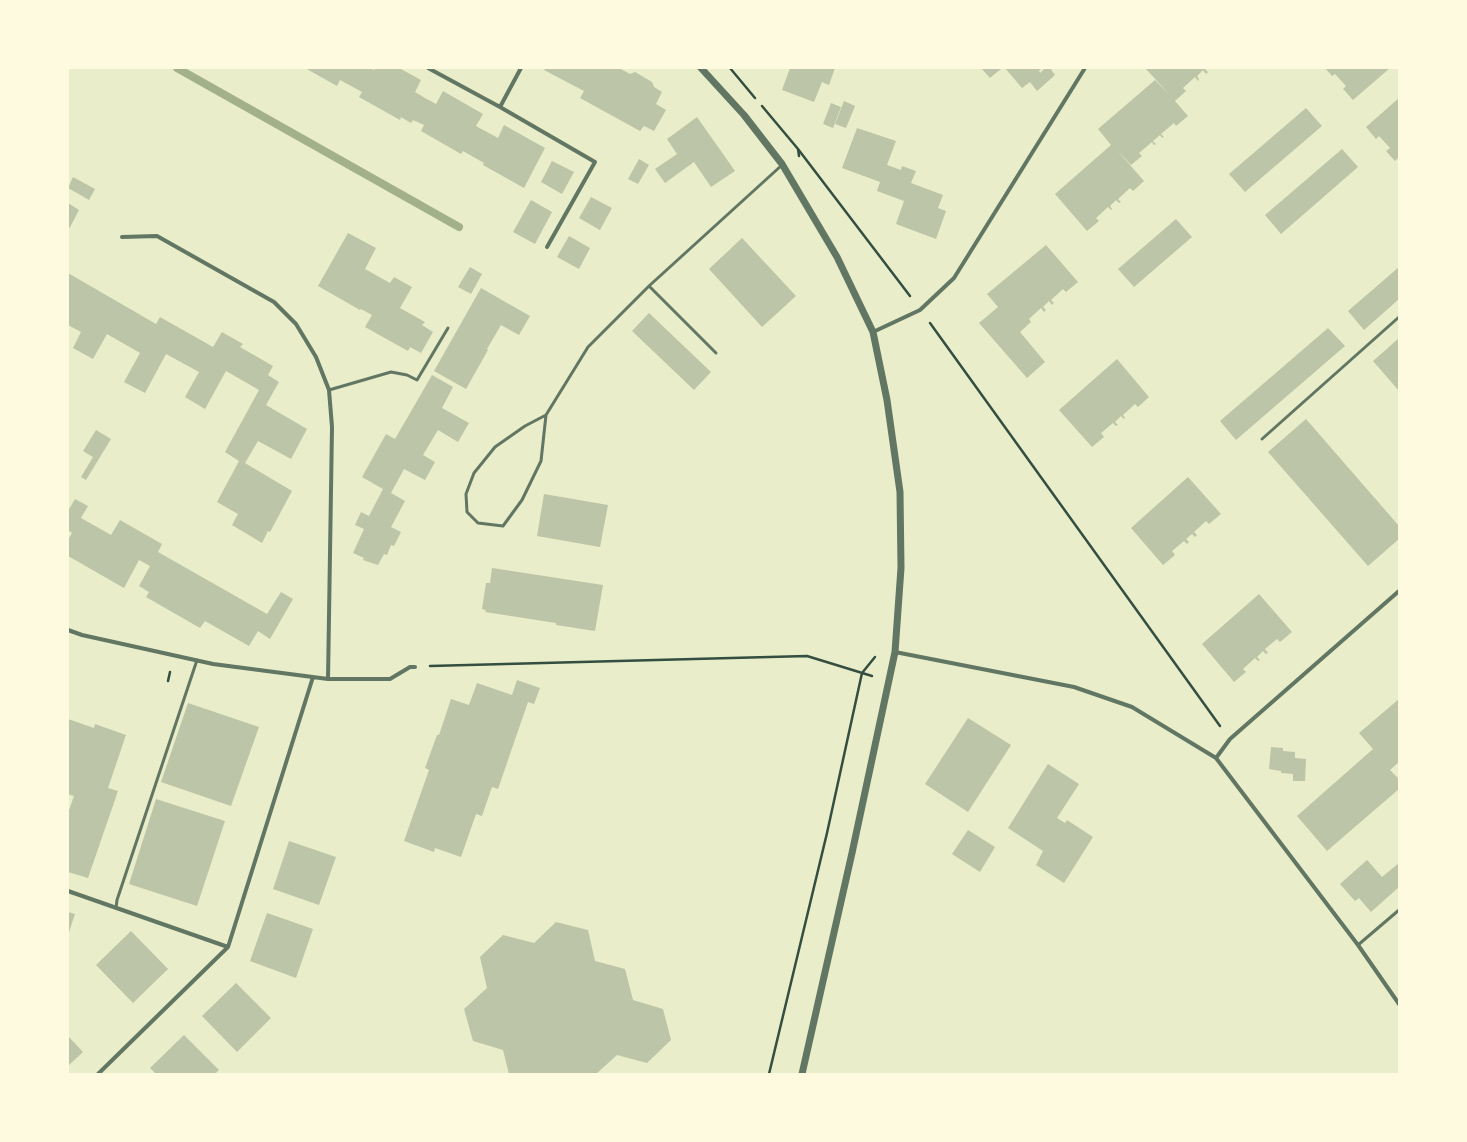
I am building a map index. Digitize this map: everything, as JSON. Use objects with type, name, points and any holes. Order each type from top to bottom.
[{"type":"street","points":[[428,68],[500,107],[595,162],[547,247]]},
{"type":"street","points":[[500,107],[521,68]]},
{"type":"street","points":[[702,68],[744,115],[782,164],[837,257],[873,332],[887,400],[900,492],[901,568],[895,652],[852,854],[802,1074]]},
{"type":"street","points":[[873,332],[920,310],[954,278],[1085,68]]},
{"type":"street","points":[[122,237],[156,236],[274,302],[296,324],[316,357],[329,390],[332,427],[328,678]]},
{"type":"street","points":[[1216,758],[1230,739],[1399,590]]},
{"type":"street","points":[[68,630],[82,635],[213,664],[314,677],[390,680],[410,667],[415,667]]},
{"type":"street","points":[[895,652],[1074,687],[1132,707],[1216,758],[1358,945],[1399,1004]]},
{"type":"street","points":[[98,1074],[228,947],[314,677]]},
{"type":"street","points":[[68,891],[228,947]]},
{"type":"lane","points":[[546,414],[525,426],[495,447],[474,473],[466,494],[467,512],[478,523],[503,526],[522,500],[541,461],[546,414],[588,347],[650,286],[782,164]]},
{"type":"lane","points":[[650,286],[716,354]]},
{"type":"lane","points":[[1262,439],[1399,317]]},
{"type":"lane","points":[[329,390],[391,372],[407,374],[417,380],[448,328]]},
{"type":"lane","points":[[116,908],[117,900],[197,660]]},
{"type":"lane","points":[[1358,945],[1399,910]]},
{"type":"path","points":[[730,68],[798,149],[920,310],[1230,739]]},
{"type":"path","points":[[415,667],[807,656],[889,681]]},
{"type":"path","points":[[769,1074],[828,832],[862,673]]},
{"type":"building","points":[[305,68],[370,68],[374,70],[375,68],[399,68],[421,80],[415,92],[425,98],[436,104],[443,91],[483,114],[476,126],[498,138],[504,125],[545,148],[524,188],[483,165],[484,163],[463,151],[461,154],[421,131],[424,125],[413,120],[411,123],[401,117],[400,120],[359,97],[362,92],[340,80],[337,86]]},
{"type":"building","points":[[546,68],[619,68],[630,74],[635,72],[652,82],[654,87],[662,92],[656,104],[666,110],[654,131],[644,126],[640,131],[580,98],[584,91],[544,70]]},
{"type":"building","points":[[790,68],[835,68],[829,85],[822,82],[814,102],[782,90]]},
{"type":"building","points":[[981,68],[1002,68],[990,78]]},
{"type":"building","points":[[1005,68],[1042,68],[1039,71],[1040,73],[1045,68],[1050,68],[1055,75],[1037,91],[1030,82],[1022,88]]},
{"type":"building","points":[[1145,68],[1207,68],[1205,69],[1208,72],[1206,74],[1203,70],[1197,76],[1199,79],[1198,81],[1195,77],[1183,88],[1186,91],[1175,101],[1188,116],[1176,126],[1174,123],[1161,134],[1164,137],[1162,138],[1160,135],[1153,141],[1156,144],[1154,145],[1152,142],[1139,153],[1142,156],[1131,165],[1116,149],[1144,181],[1133,191],[1130,188],[1118,199],[1121,202],[1119,203],[1116,200],[1110,206],[1112,209],[1111,210],[1108,207],[1096,218],[1099,221],[1087,231],[1055,194],[1111,145],[1098,129],[1155,80],[1170,95]]},
{"type":"building","points":[[1325,68],[1390,68],[1353,100],[1343,89],[1346,86],[1335,74],[1332,76]]},
{"type":"building","points":[[1399,98],[1399,159],[1398,158],[1395,161],[1386,151],[1390,148],[1379,136],[1376,139],[1366,127]]},
{"type":"building","points":[[844,101],[855,106],[846,128],[835,124]]},
{"type":"building","points":[[831,103],[841,107],[833,128],[823,124]]},
{"type":"building","points":[[1306,108],[1322,126],[1245,192],[1229,174]]},
{"type":"building","points":[[697,117],[735,171],[711,187],[694,162],[665,183],[655,169],[677,154],[667,139]]},
{"type":"building","points":[[857,128],[896,141],[887,165],[901,170],[902,166],[916,171],[911,183],[943,195],[938,208],[946,211],[936,239],[896,224],[904,201],[877,191],[880,182],[842,168]]},
{"type":"building","points":[[1342,149],[1358,167],[1281,234],[1265,215]]},
{"type":"building","points":[[639,159],[649,165],[638,184],[628,179]]},
{"type":"building","points":[[552,161],[574,172],[562,194],[541,182]]},
{"type":"building","points":[[73,177],[95,189],[89,200],[68,188]]},
{"type":"building","points":[[591,197],[612,208],[600,230],[579,218]]},
{"type":"building","points":[[531,200],[552,212],[535,244],[513,232]]},
{"type":"building","points":[[68,203],[79,210],[68,231]]},
{"type":"building","points":[[1176,219],[1192,237],[1134,287],[1118,269]]},
{"type":"building","points":[[348,233],[376,248],[365,269],[390,283],[394,277],[412,287],[400,308],[425,322],[422,325],[433,332],[421,353],[410,347],[408,351],[365,327],[372,315],[361,309],[360,310],[318,286]]},
{"type":"building","points":[[569,236],[590,248],[579,269],[557,257]]},
{"type":"building","points":[[742,238],[796,296],[762,327],[709,269]]},
{"type":"building","points":[[1046,245],[1078,282],[1066,292],[1063,289],[1051,300],[1054,303],[1052,305],[1049,301],[1043,307],[1046,310],[1044,312],[1041,308],[1029,319],[1031,322],[1020,332],[1045,362],[1027,378],[979,323],[998,307],[987,294]]},
{"type":"building","points":[[470,267],[482,274],[471,294],[458,287]]},
{"type":"building","points":[[1399,267],[1399,299],[1364,330],[1348,311]]},
{"type":"building","points":[[68,273],[156,324],[160,317],[213,347],[222,332],[243,344],[240,347],[273,366],[268,375],[279,382],[266,405],[307,429],[291,459],[258,441],[245,463],[292,491],[270,532],[268,531],[262,543],[232,525],[238,514],[217,502],[239,461],[225,452],[259,390],[226,371],[205,409],[185,397],[199,372],[166,354],[145,393],[124,382],[140,353],[107,334],[93,359],[73,348],[81,332],[68,325]]},
{"type":"building","points":[[481,288],[530,316],[519,335],[501,325],[466,389],[434,371]]},
{"type":"building","points":[[649,313],[711,372],[694,390],[632,331]]},
{"type":"building","points":[[1328,328],[1345,346],[1236,440],[1220,421]]},
{"type":"building","points":[[1399,338],[1399,391],[1373,361]]},
{"type":"building","points":[[1117,359],[1149,397],[1138,407],[1135,404],[1123,415],[1125,418],[1124,419],[1121,416],[1115,422],[1118,425],[1116,426],[1113,423],[1101,433],[1104,437],[1092,447],[1059,410]]},
{"type":"building","points":[[432,375],[453,387],[442,408],[469,423],[458,442],[438,430],[423,455],[435,462],[425,480],[404,469],[391,493],[405,501],[391,527],[401,532],[394,546],[391,545],[387,555],[384,554],[378,565],[363,560],[364,558],[353,553],[364,529],[355,525],[361,512],[369,516],[383,489],[362,477],[386,434],[395,439]]},
{"type":"building","points":[[1306,419],[1399,526],[1399,539],[1368,566],[1268,452]]},
{"type":"building","points":[[96,430],[111,439],[86,480],[81,477],[93,457],[83,451]]},
{"type":"building","points":[[1188,477],[1221,514],[1209,524],[1206,521],[1194,532],[1197,535],[1195,537],[1192,534],[1186,539],[1189,542],[1187,544],[1184,541],[1172,551],[1175,555],[1163,565],[1131,528]]},
{"type":"building","points":[[544,494],[608,505],[600,547],[537,536]]},
{"type":"building","points":[[75,499],[88,506],[81,518],[111,535],[120,520],[162,544],[158,552],[267,614],[281,592],[293,599],[270,639],[258,631],[249,646],[205,621],[200,628],[146,597],[149,592],[139,586],[150,566],[139,560],[124,588],[68,556],[68,540],[72,533],[68,530],[68,511]]},
{"type":"building","points":[[492,568],[603,585],[595,631],[556,625],[556,623],[485,612],[486,610],[482,609],[486,583],[490,583]]},
{"type":"building","points":[[1259,594],[1292,632],[1280,642],[1277,639],[1265,649],[1268,653],[1266,654],[1263,651],[1257,657],[1260,660],[1258,661],[1255,658],[1243,669],[1246,672],[1234,682],[1202,644]]},
{"type":"building","points":[[517,680],[540,688],[534,704],[528,702],[498,789],[492,787],[482,816],[476,814],[461,857],[435,848],[434,852],[404,841],[429,770],[425,768],[437,735],[439,735],[451,699],[469,705],[477,683],[512,695]]},
{"type":"building","points":[[1399,699],[1399,762],[1390,770],[1399,779],[1399,789],[1327,851],[1297,816],[1373,749],[1359,733]]},
{"type":"building","points":[[188,703],[259,727],[231,806],[161,782]]},
{"type":"building","points":[[968,718],[1011,745],[968,812],[925,784]]},
{"type":"building","points":[[68,719],[94,728],[95,724],[126,735],[108,788],[118,791],[88,878],[68,872],[68,813],[74,796],[68,794]]},
{"type":"building","points":[[1271,747],[1283,748],[1283,751],[1295,752],[1295,758],[1306,759],[1305,781],[1293,781],[1293,774],[1281,773],[1281,771],[1269,769]]},
{"type":"building","points":[[1048,764],[1079,784],[1057,818],[1065,823],[1067,820],[1093,837],[1064,883],[1036,865],[1043,851],[1008,828]]},
{"type":"building","points":[[156,799],[225,821],[197,906],[129,884]]},
{"type":"building","points":[[968,830],[995,847],[980,872],[952,854]]},
{"type":"building","points":[[289,841],[336,857],[319,905],[273,889]]},
{"type":"building","points":[[1367,860],[1382,877],[1399,863],[1399,887],[1371,912],[1359,898],[1355,901],[1340,884]]},
{"type":"building","points":[[68,912],[75,914],[68,935]]},
{"type":"building","points":[[267,913],[313,929],[296,978],[250,961]]},
{"type":"building","points":[[556,922],[588,930],[595,961],[625,969],[633,1000],[663,1009],[671,1040],[647,1063],[617,1055],[596,1074],[509,1074],[503,1050],[473,1041],[464,1009],[487,988],[480,957],[503,935],[534,943]]},
{"type":"building","points":[[131,931],[168,969],[133,1003],[96,965]]},
{"type":"building","points":[[236,983],[271,1018],[237,1052],[202,1016]]},
{"type":"building","points":[[184,1035],[219,1070],[215,1074],[156,1074],[150,1068]]},
{"type":"building","points":[[68,1036],[83,1052],[68,1066]]},
{"type":"waterway","points":[[177,68],[459,227]]}]
